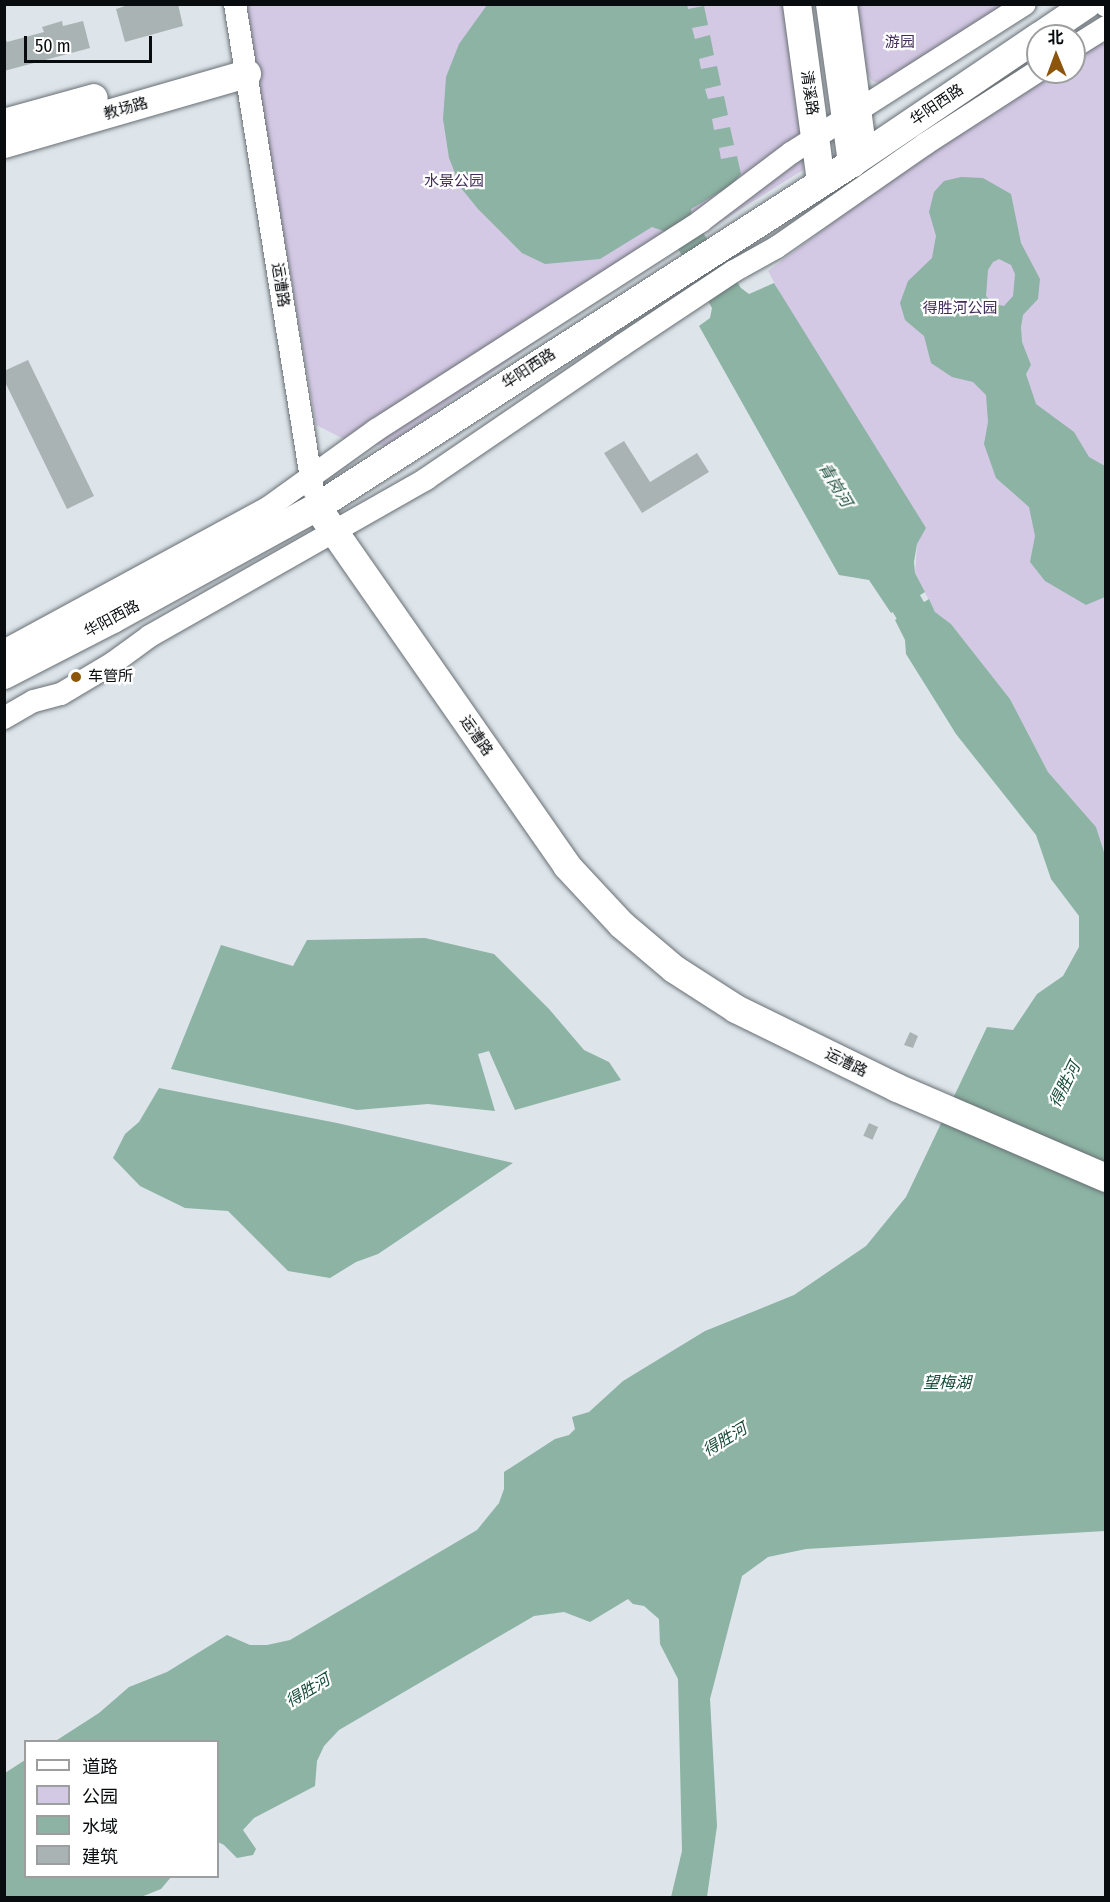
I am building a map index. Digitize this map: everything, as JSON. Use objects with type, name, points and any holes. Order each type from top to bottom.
[{"type":"main road","name":"清溪路","points":[[797,4],[821,182]]},
{"type":"main road","points":[[831,4],[853,113],[859,158]]},
{"type":"main road","name":"华阳西路","points":[[1058,24],[1087,4]]},
{"type":"main road","name":"华阳西路","points":[[4,675],[113,619],[317,507],[859,158],[1026,46]]},
{"type":"main road","name":"教场路","points":[[4,123],[245,65]]},
{"type":"main road","name":"教场路","points":[[4,144],[245,65]]},
{"type":"main road","name":"运漕路","points":[[317,507],[567,866],[622,925],[674,969],[736,1009],[897,1088],[1106,1179]]},
{"type":"street","name":"运漕路","points":[[235,4],[310,477],[317,507]]},
{"type":"street","points":[[846,4],[853,113]]},
{"type":"street","points":[[4,651],[269,507],[376,430],[666,244],[815,138],[1024,4]]},
{"type":"street","points":[[1086,40],[1106,27]]},
{"type":"street","points":[[4,718],[34,701],[61,694],[113,663],[150,636],[426,479],[699,294],[777,247],[925,144],[1026,79]]},
{"type":"green space","name":"水景公园","points":[[244,5],[788,5],[807,140],[803,170],[581,310],[386,446],[346,440],[316,425]]},
{"type":"green space","name":"游园","points":[[857,5],[1025,5],[889,86],[872,81],[863,67]]},
{"type":"green space","name":"得胜河公园","points":[[1086,37],[1104,44],[1106,48],[1105,855],[1096,827],[1048,772],[1010,699],[951,624],[935,612],[915,573],[917,545],[768,271],[1026,78],[1026,84],[1086,84]]},
{"type":"water","points":[[687,4],[688,9],[704,6],[708,25],[692,28],[695,39],[710,35],[714,55],[699,59],[701,69],[717,66],[721,85],[705,89],[708,99],[724,96],[728,115],[712,119],[714,130],[730,127],[734,145],[719,148],[721,159],[737,156],[741,174],[730,186],[691,209],[692,217],[741,288],[749,294],[774,283],[926,528],[917,544],[914,562],[915,573],[925,592],[891,613],[869,580],[839,575],[699,326],[710,318],[712,308],[669,233],[652,227],[600,259],[545,264],[522,253],[478,209],[461,188],[449,158],[443,119],[446,77],[459,44],[487,5]]},
{"type":"water","points":[[961,177],[983,178],[1011,194],[1021,243],[1040,279],[1038,299],[1023,315],[1021,327],[1022,342],[1031,365],[1026,374],[1036,404],[1074,432],[1089,457],[1105,466],[1105,597],[1086,605],[1045,581],[1030,562],[1035,536],[1029,507],[996,478],[984,444],[988,422],[986,395],[973,382],[952,377],[931,363],[924,336],[905,320],[900,303],[908,281],[932,258],[936,236],[929,212],[934,192],[944,181]],"holes":[[[999,259],[1011,265],[1015,274],[1013,296],[1004,306],[994,304],[986,296],[988,270],[993,262]]]},
{"type":"water","name":"望梅湖","points":[[929,599],[935,612],[951,624],[1010,699],[1048,772],[1096,827],[1105,855],[1105,1531],[806,1549],[768,1557],[742,1576],[710,1699],[717,1826],[707,1897],[671,1897],[682,1851],[678,1679],[660,1644],[659,1619],[644,1606],[633,1604],[628,1599],[590,1622],[564,1612],[534,1616],[339,1730],[324,1746],[317,1761],[315,1786],[254,1818],[243,1830],[256,1849],[253,1855],[237,1858],[219,1842],[219,1740],[57,1740],[99,1713],[129,1687],[167,1672],[227,1635],[250,1645],[267,1645],[290,1640],[477,1530],[499,1503],[504,1489],[504,1472],[555,1439],[569,1435],[575,1429],[572,1417],[589,1412],[623,1381],[705,1331],[794,1295],[866,1246],[906,1197],[987,1027],[1013,1030],[1037,994],[1063,976],[1079,947],[1079,916],[1051,879],[1036,835],[956,734],[906,654],[905,640],[895,620]]},
{"type":"water","points":[[425,938],[494,954],[549,1009],[584,1050],[609,1062],[621,1080],[515,1110],[489,1051],[478,1054],[495,1111],[428,1104],[357,1110],[171,1069],[221,945],[293,966],[307,940]]},
{"type":"water","points":[[159,1088],[337,1123],[513,1163],[378,1254],[356,1262],[330,1278],[288,1271],[228,1211],[185,1208],[140,1186],[113,1158],[125,1134],[139,1122]]},
{"type":"water","points":[[24,1761],[24,1878],[170,1878],[161,1889],[141,1897],[5,1897],[5,1773]]},
{"type":"building","points":[[131,4],[178,4],[183,26],[125,42],[116,9]]},
{"type":"building","points":[[62,21],[63,26],[83,21],[90,48],[4,71],[4,35],[7,42],[44,32],[42,27]]},
{"type":"building","points":[[28,360],[94,496],[67,509],[4,380],[4,371]]},
{"type":"building","points":[[624,441],[650,482],[697,453],[709,472],[642,513],[604,453]]},
{"type":"building","points":[[910,1032],[918,1036],[913,1048],[904,1045]]},
{"type":"building","points":[[869,1123],[878,1127],[872,1140],[863,1136]]},
{"type":"waterway","name":"青岗河","points":[[884,566],[932,647]]},
{"type":"place","name":"车管所","points":[[76,677]]},
{"type":"water label","name":"得胜河","points":[[1065,1085]]},
{"type":"water label","name":"得胜河","points":[[725,1440]]},
{"type":"water label","name":"得胜河","points":[[308,1691]]}]
